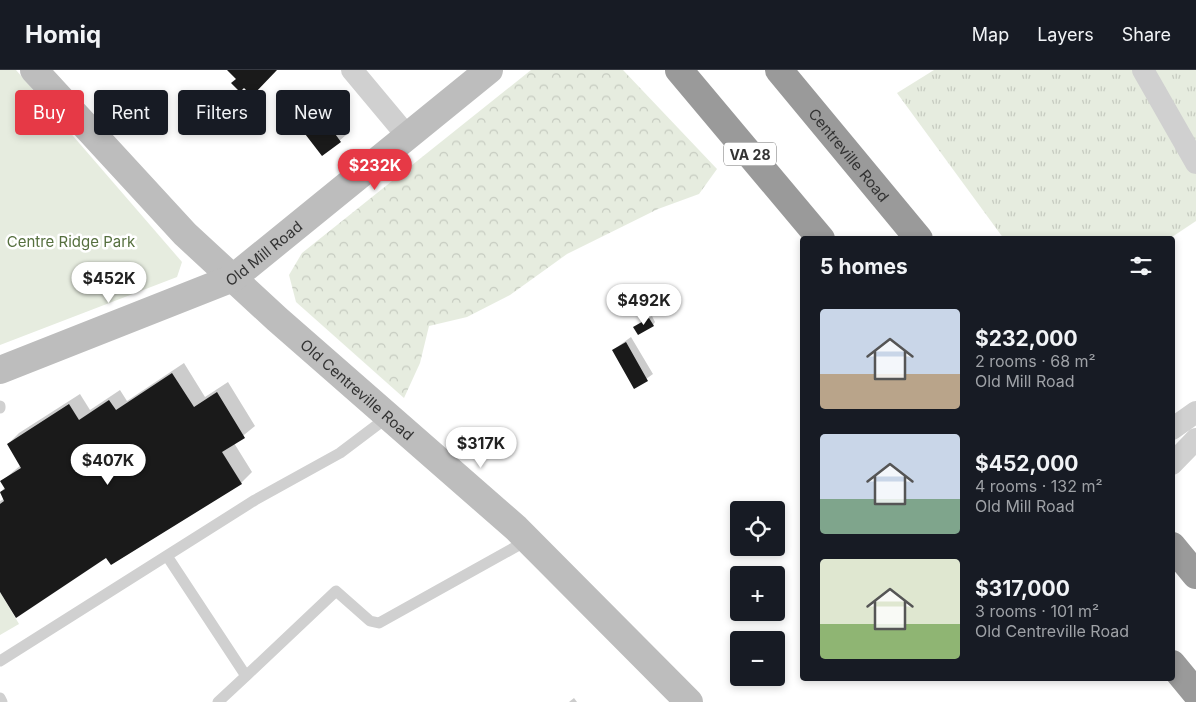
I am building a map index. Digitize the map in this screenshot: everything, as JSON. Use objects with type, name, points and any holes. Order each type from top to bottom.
[{"type":"highway","name":"VA 28","points":[[679,70],[818,236]]},
{"type":"highway","name":"Centreville Road","points":[[779,70],[917,236]]},
{"type":"highway","points":[[1175,550],[1196,575]]},
{"type":"highway","points":[[1175,668],[1196,693]]},
{"type":"street","name":"Old Centreville Road","points":[[34,70],[147,196],[233,278],[528,540],[690,702]]},
{"type":"street","points":[[352,70],[408,137]]},
{"type":"street","name":"Old Mill Road","points":[[0,370],[233,278],[489,70]]},
{"type":"street","points":[[1143,70],[1196,163]]},
{"type":"street","points":[[1175,427],[1196,412]]},
{"type":"street","points":[[1175,461],[1196,439]]},
{"type":"lane","points":[[0,661],[255,500],[340,454],[389,416]]},
{"type":"lane","points":[[218,702],[336,591],[370,621],[379,623],[528,540]]},
{"type":"lane","points":[[167,556],[246,676]]},
{"type":"lane","points":[[0,698],[2,702]]},
{"type":"green space","name":"Centre Ridge Park","points":[[0,70],[16,70],[33,90],[15,90],[15,135],[72,135],[182,262],[177,277],[0,345]]},
{"type":"green space","points":[[531,70],[623,70],[717,169],[699,194],[658,209],[567,254],[510,295],[467,317],[429,326],[420,363],[404,398],[296,302],[289,275],[302,253]]},
{"type":"green space","points":[[934,70],[1196,70],[1196,221],[1174,236],[1002,236],[897,93]]},
{"type":"green space","points":[[0,592],[19,624],[0,635]]},
{"type":"building","points":[[227,70],[277,70],[258,90],[246,90],[244,88],[238,90],[231,83],[236,79]]},
{"type":"building","points":[[306,135],[336,135],[341,142],[322,156]]},
{"type":"building","points":[[649,318],[654,326],[638,335],[633,327]]},
{"type":"building","points":[[626,342],[648,381],[634,389],[612,350]]},
{"type":"building","points":[[172,373],[194,407],[217,392],[245,438],[222,452],[242,484],[111,565],[106,558],[16,618],[0,592],[0,504],[4,501],[0,492],[5,489],[0,481],[21,468],[7,444],[69,404],[79,420],[109,400],[116,410]]}]
